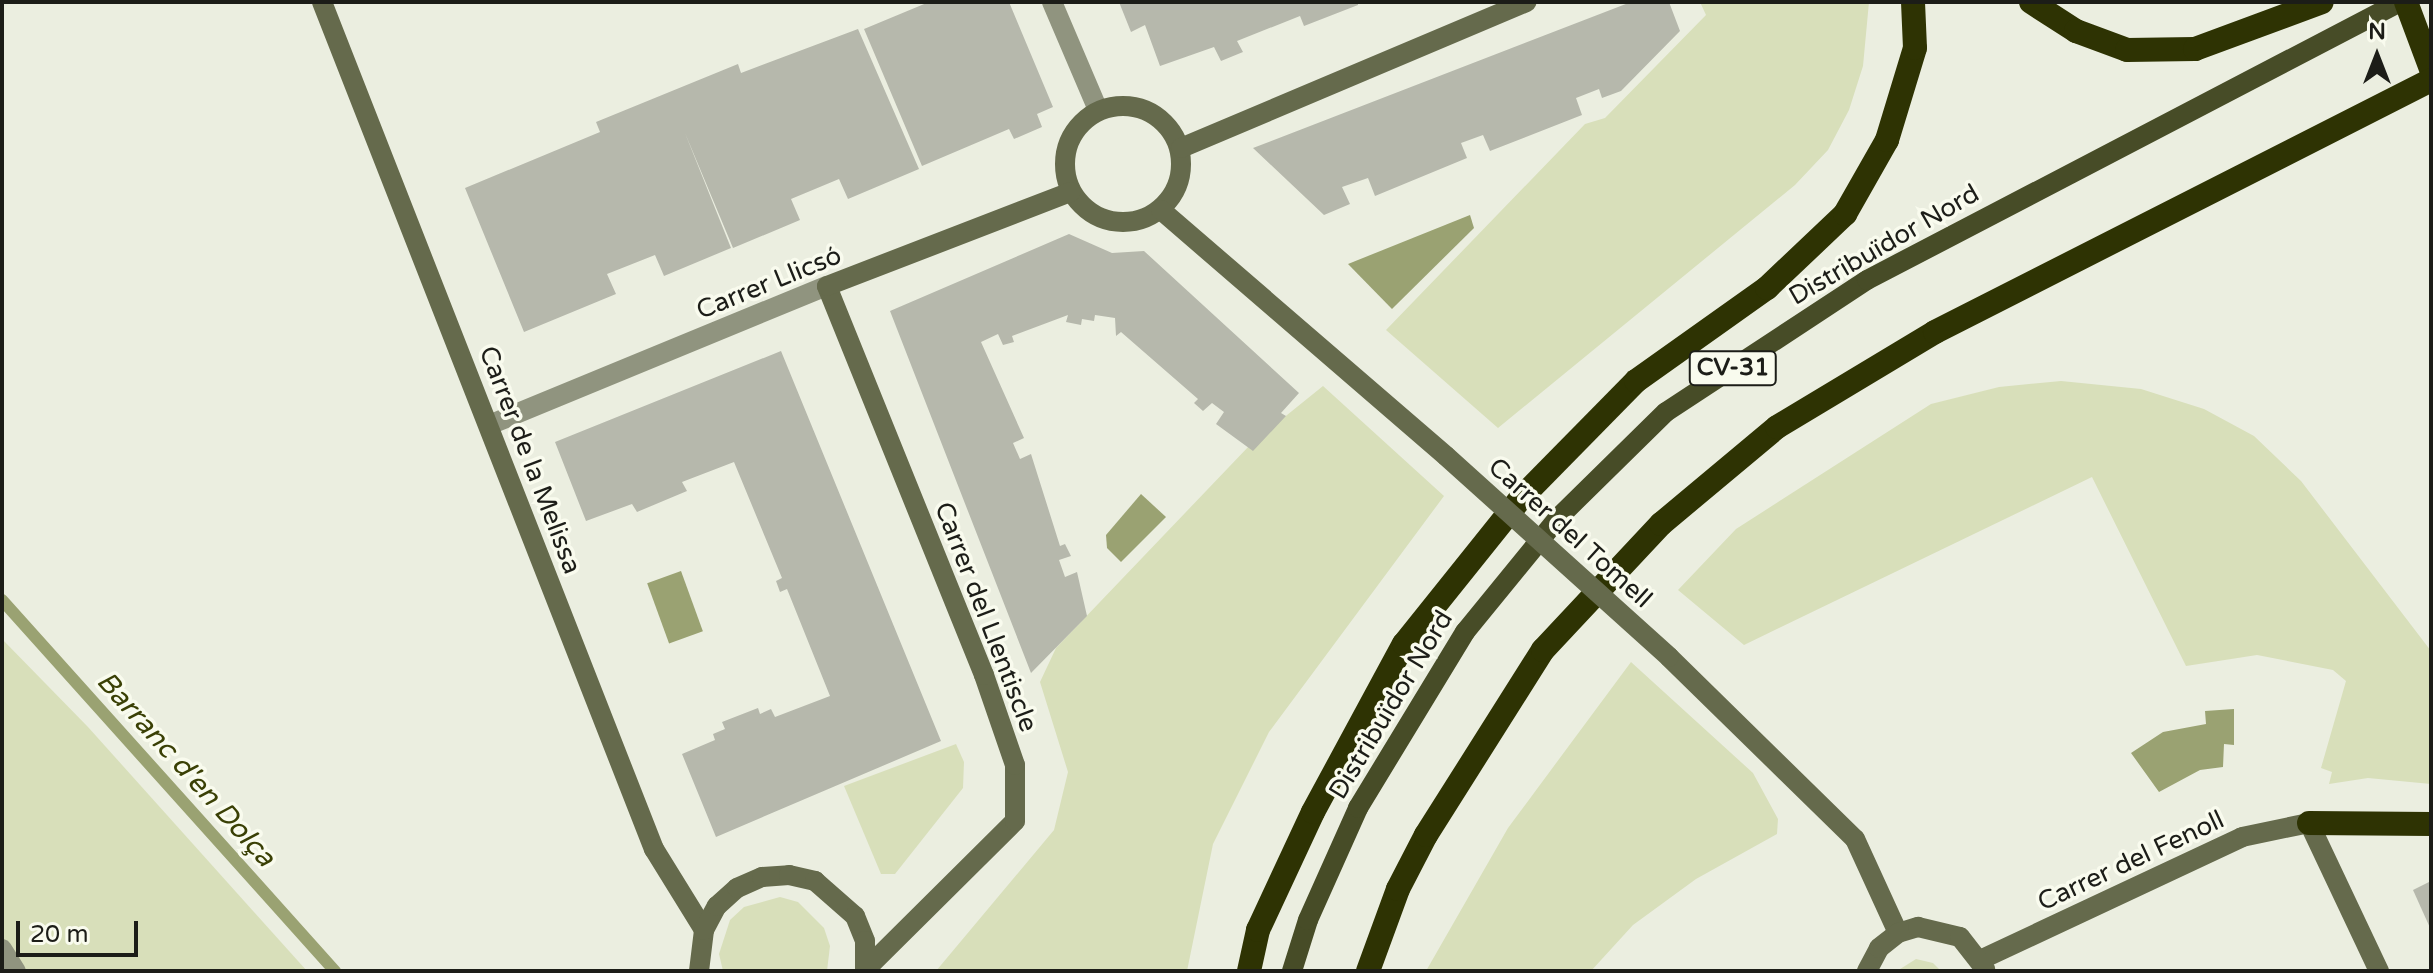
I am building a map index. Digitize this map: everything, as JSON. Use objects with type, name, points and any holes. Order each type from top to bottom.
[{"type":"highway","points":[[1249,971],[1258,930],[1313,812],[1404,644],[1520,499],[1636,381],[1767,288],[1845,214],[1887,140],[1915,48],[1913,2]]},
{"type":"highway","points":[[2031,2],[2076,31],[2127,50],[2195,49],[2322,2]]},
{"type":"highway","points":[[2403,2],[2431,69]]},
{"type":"highway","name":"CV-31","points":[[1368,971],[1398,889],[1426,835],[1543,650],[1661,524],[1754,446],[1833,391],[1935,332],[2431,80]]},
{"type":"highway","points":[[2309,823],[2431,824]]},
{"type":"main road","name":"Distribuïdor Nord","points":[[1292,971],[1308,920],[1358,808],[1465,632],[1558,518],[1666,412],[1867,280],[2403,2]]},
{"type":"street","name":"Carrer de la Melissa","points":[[322,2],[654,849],[704,930]]},
{"type":"street","points":[[1052,2],[1098,110]]},
{"type":"street","points":[[1181,148],[1526,2]]},
{"type":"street","points":[[1123,104],[1148,110],[1169,126],[1181,148],[1180,182],[1161,210],[1128,223],[1095,217],[1070,192],[1063,160],[1074,131],[1098,110],[1123,104]]},
{"type":"street","name":"Carrer Llicsó","points":[[489,425],[827,286],[1070,192]]},
{"type":"street","name":"Carrer del Tomell","points":[[1161,210],[1446,456],[1669,657],[1855,839],[1898,933]]},
{"type":"street","name":"Carrer del Llentiscle","points":[[827,286],[984,675],[1015,765],[1015,821],[866,970]]},
{"type":"street","points":[[2309,823],[2379,971]]},
{"type":"street","name":"Carrer del Fenoll","points":[[1983,966],[2242,837],[2309,823]]},
{"type":"street","points":[[699,971],[704,930],[717,906],[737,888],[762,877],[789,875],[815,881],[855,916],[865,941],[866,970]]},
{"type":"street","points":[[1867,971],[1879,948],[1898,933],[1940,929],[1960,937],[1983,966]]},
{"type":"street","points":[[2,949],[16,971]]},
{"type":"shaded area","points":[[1700,2],[1869,2],[1863,66],[1849,110],[1828,150],[1795,185],[1498,428],[1386,330],[1585,124],[1605,118],[1706,15]]},
{"type":"shaded area","points":[[1470,215],[1474,228],[1392,309],[1348,264]]},
{"type":"shaded area","points":[[2061,381],[2141,389],[2204,409],[2254,436],[2301,481],[2431,651],[2431,784],[2368,778],[2329,784],[2332,772],[2321,768],[2346,681],[2333,670],[2257,655],[2186,666],[2092,477],[1744,645],[1678,590],[1736,529],[1931,404],[1999,387]]},
{"type":"shaded area","points":[[1323,386],[1444,496],[1269,732],[1213,844],[1187,971],[936,971],[1054,830],[1068,772],[1040,682],[1056,648],[1250,445]]},
{"type":"shaded area","points":[[1141,494],[1166,517],[1121,562],[1107,548],[1106,535]]},
{"type":"shaded area","points":[[681,571],[703,631],[669,643],[647,583]]},
{"type":"shaded area","points":[[2,639],[88,727],[307,971],[2,971]]},
{"type":"shaded area","points":[[1631,662],[1753,773],[1778,819],[1777,834],[1696,879],[1633,925],[1591,971],[1426,971],[1508,828]]},
{"type":"shaded area","points":[[2234,709],[2234,745],[2224,744],[2223,767],[2200,770],[2159,792],[2131,753],[2163,732],[2206,724],[2205,711]]},
{"type":"shaded area","points":[[956,744],[964,762],[963,788],[895,874],[881,874],[844,786]]},
{"type":"shaded area","points":[[780,897],[798,902],[824,928],[830,946],[827,971],[723,971],[719,954],[730,920],[744,907]]},
{"type":"shaded area","points":[[1916,959],[1933,963],[1941,971],[1897,971]]},
{"type":"building","points":[[929,2],[1009,2],[1053,107],[1037,114],[1042,127],[1014,139],[1009,129],[922,166],[864,29]]},
{"type":"building","points":[[1119,2],[1358,2],[1358,5],[1304,26],[1300,16],[1237,41],[1243,52],[1221,61],[1214,47],[1160,66],[1145,25],[1131,32]]},
{"type":"building","points":[[1631,2],[1669,2],[1680,31],[1621,91],[1602,98],[1599,89],[1576,98],[1582,115],[1490,151],[1483,135],[1461,143],[1467,158],[1375,196],[1368,178],[1342,187],[1350,204],[1324,215],[1253,148]]},
{"type":"building","points":[[858,29],[919,169],[848,199],[839,179],[791,199],[800,220],[733,248],[685,133],[731,248],[664,276],[655,255],[607,274],[616,294],[524,332],[465,188],[600,132],[596,122],[738,64],[741,73]]},
{"type":"building","points":[[1069,234],[1112,253],[1144,251],[1299,393],[1281,413],[1286,416],[1253,451],[1216,424],[1224,412],[1212,403],[1203,411],[1194,403],[1198,399],[1121,332],[1116,336],[1115,318],[1095,315],[1094,321],[1082,319],[1081,325],[1066,322],[1068,315],[1012,336],[1014,342],[1003,345],[998,334],[981,342],[1024,438],[1013,443],[1020,459],[1031,454],[1060,546],[1065,544],[1071,556],[1059,560],[1065,577],[1077,572],[1087,616],[1031,673],[890,311]]},
{"type":"building","points":[[781,351],[941,741],[716,837],[682,754],[715,740],[713,734],[725,729],[722,722],[758,708],[760,714],[771,709],[775,717],[830,696],[787,589],[780,592],[776,581],[782,578],[734,462],[682,482],[687,491],[637,512],[632,504],[586,521],[555,442]]},
{"type":"building","points":[[2431,881],[2431,930],[2413,890]]},
{"type":"waterway","name":"Barranc d'en Dolça","points":[[2,600],[335,971]]}]
